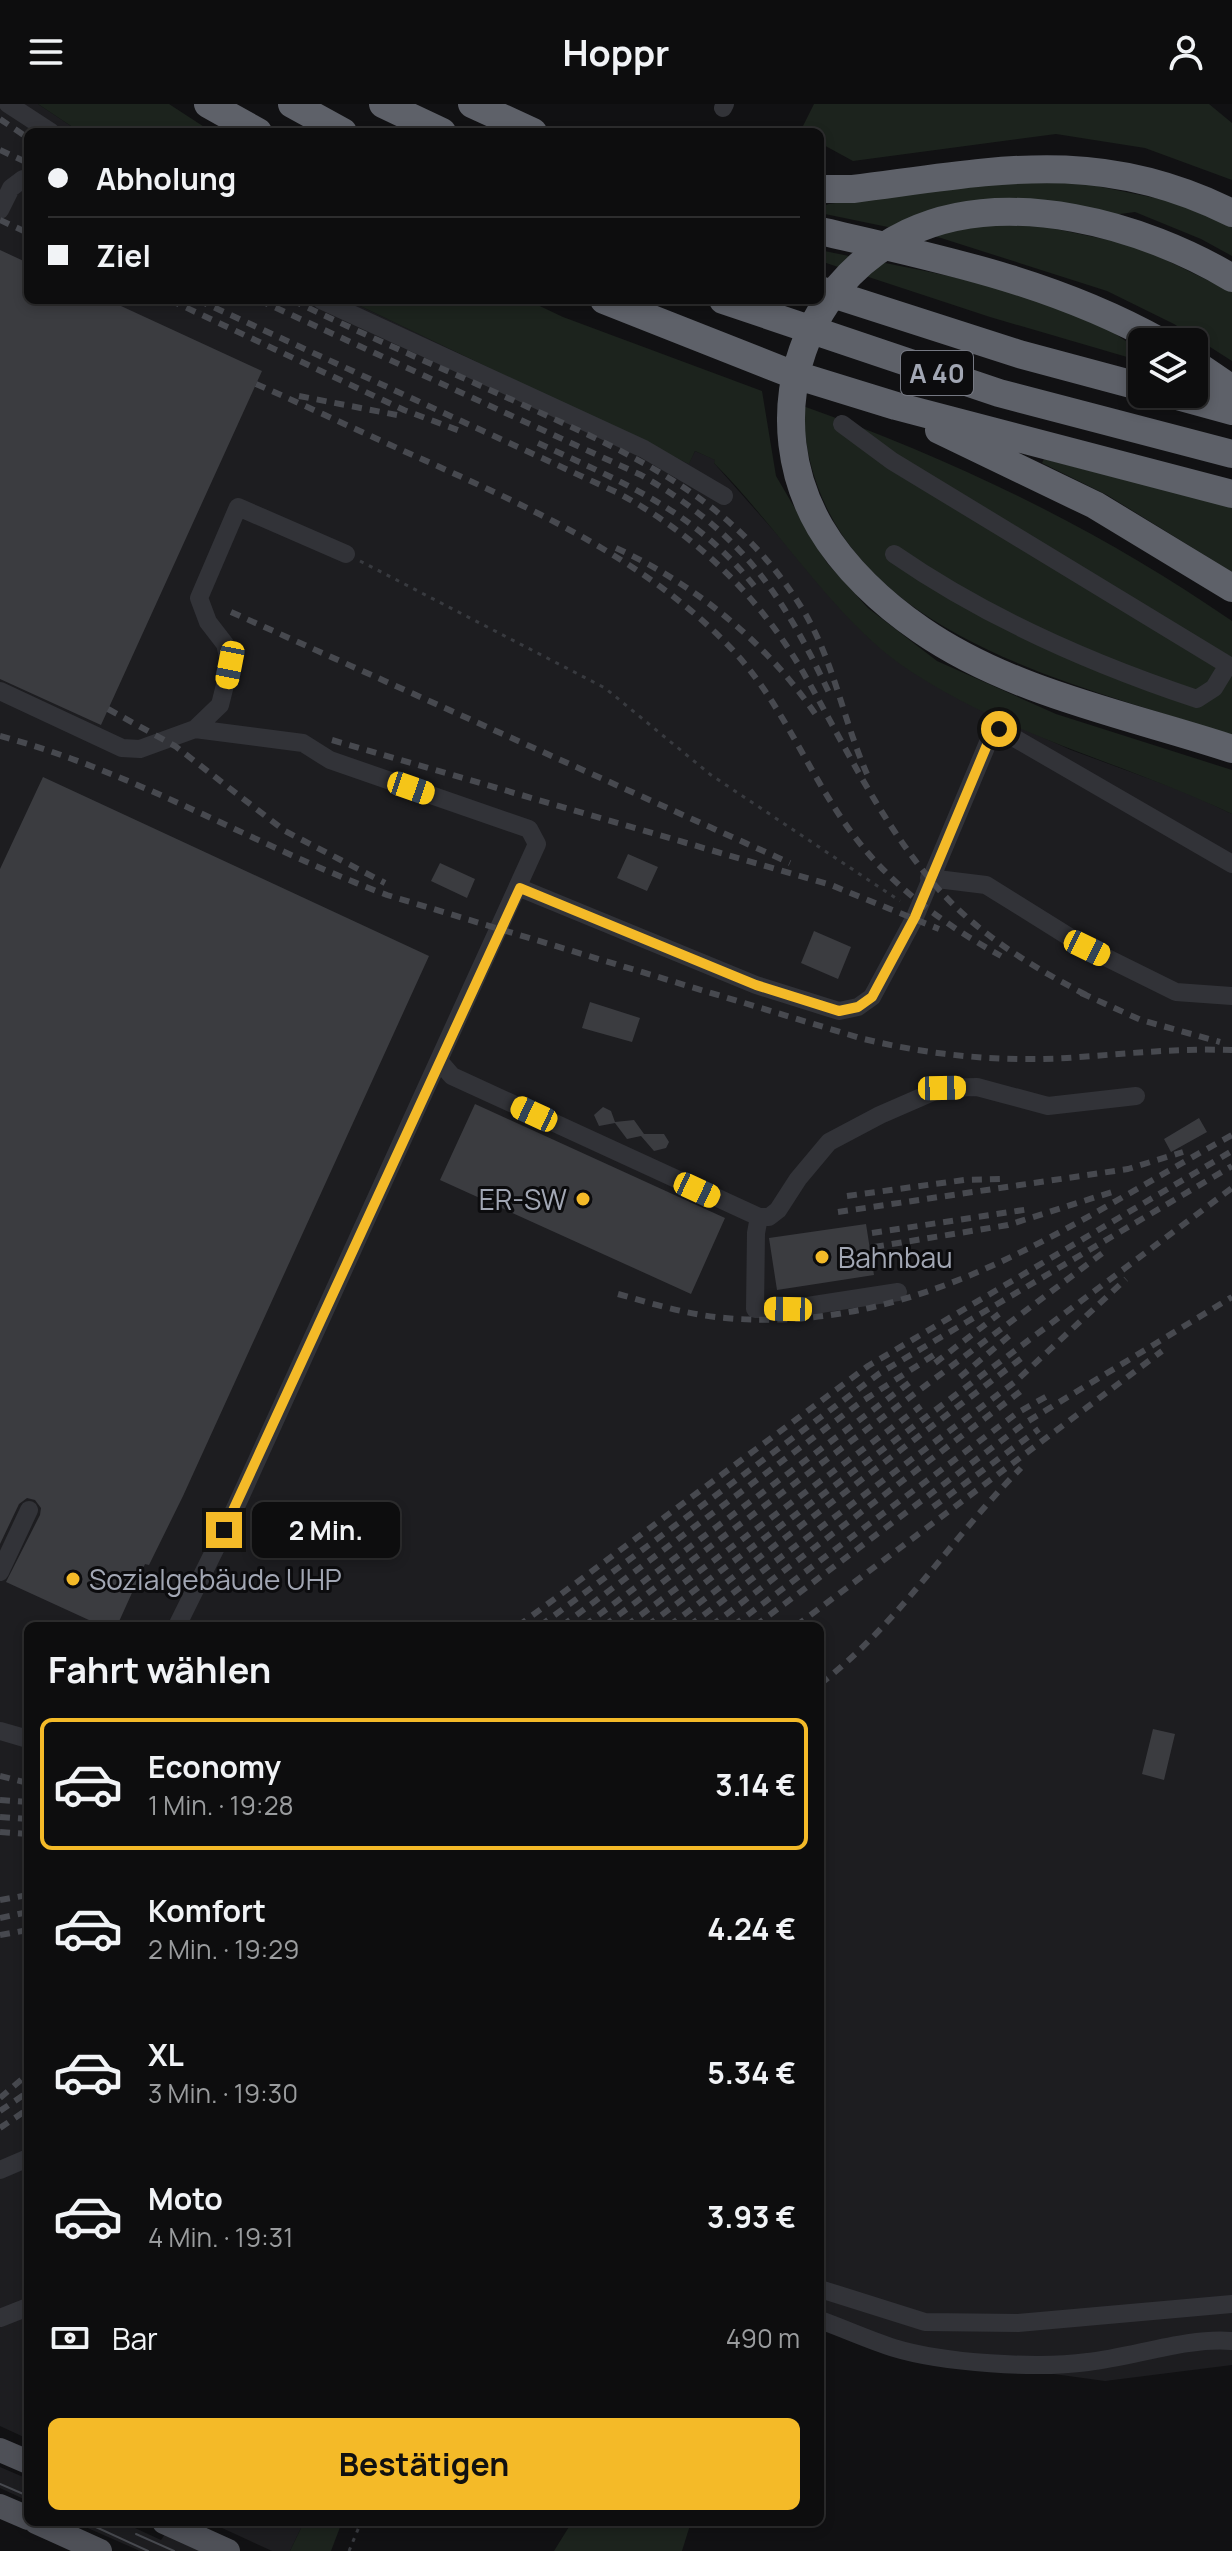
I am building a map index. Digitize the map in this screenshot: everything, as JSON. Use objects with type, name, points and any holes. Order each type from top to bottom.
[{"type":"highway","points":[[208,104],[251,128]]},
{"type":"highway","points":[[292,104],[336,128]]},
{"type":"highway","points":[[383,104],[434,128]]},
{"type":"highway","points":[[472,104],[524,128]]},
{"type":"highway","points":[[824,189],[853,189],[1062,167],[1128,174],[1204,199],[1232,213]]},
{"type":"highway","points":[[1232,278],[1194,255],[1144,234],[1079,219],[1008,214],[951,221],[909,233],[855,269],[825,303],[797,358],[791,425],[804,489],[820,527],[844,560],[887,603],[937,640],[982,664],[1057,694],[1232,749]]},
{"type":"highway","points":[[824,232],[945,260],[1071,298],[1132,328]]},
{"type":"highway","name":"A 40","points":[[824,291],[1019,354],[1128,383]]},
{"type":"highway","points":[[614,304],[789,373],[896,406],[1232,494]]},
{"type":"highway","name":"A 40","points":[[735,304],[999,393],[1232,454]]},
{"type":"highway","points":[[1208,373],[1232,389]]},
{"type":"highway","points":[[1208,404],[1232,411]]},
{"type":"highway","points":[[896,406],[959,442],[1095,505],[1232,588]]},
{"type":"main road","points":[[0,2450],[24,2460]]},
{"type":"main road","points":[[0,2506],[24,2516]]},
{"type":"main road","points":[[45,2526],[100,2551]]},
{"type":"main road","points":[[173,2526],[228,2551]]},
{"type":"lane","points":[[8,104],[45,128]]},
{"type":"lane","points":[[0,210],[11,188],[24,179]]},
{"type":"lane","points":[[330,304],[644,449],[724,496]]},
{"type":"lane","points":[[842,424],[892,461],[1230,666],[1214,688],[1197,699],[1078,653],[946,590],[894,554]]},
{"type":"lane","points":[[0,691],[122,748],[140,749],[195,729],[220,705],[230,665],[225,644],[208,622],[199,598],[238,507],[346,554]]},
{"type":"lane","points":[[179,1622],[520,888],[537,844],[529,829],[330,760],[303,743],[195,729]]},
{"type":"lane","points":[[520,888],[756,985],[839,1011],[858,1007],[872,997],[917,911],[992,733],[999,729],[1232,864]]},
{"type":"lane","points":[[929,878],[986,885],[1087,948],[1176,992],[1232,996]]},
{"type":"lane","points":[[439,1061],[452,1076],[759,1217],[769,1217],[778,1210],[798,1179],[829,1142],[942,1088],[977,1087],[1048,1106],[1136,1096]]},
{"type":"lane","points":[[759,1217],[755,1309],[788,1309],[898,1292]]},
{"type":"lane","points":[[0,1572],[29,1510]]},
{"type":"lane","points":[[0,1731],[24,1738]]},
{"type":"lane","points":[[0,2170],[24,2160]]},
{"type":"lane","points":[[824,2290],[925,2322],[1018,2323],[1232,2304]]},
{"type":"lane","points":[[0,2318],[24,2309]]},
{"type":"lane","points":[[824,2322],[897,2349],[1024,2364],[1082,2363],[1134,2357],[1210,2339],[1232,2341]]},
{"type":"path","points":[[346,554],[605,688],[711,775],[917,911]]},
{"type":"path","points":[[349,2551],[359,2526]]},
{"type":"shaded area","points":[[0,104],[38,104],[74,128],[24,128],[24,304],[356,304],[689,463],[695,451],[716,460],[714,463],[867,636],[900,663],[1002,719],[1071,750],[1188,793],[1232,814],[1232,2365],[1105,2381],[1039,2372],[824,2327],[824,1622],[24,1622],[24,2437],[0,2426]]},
{"type":"shaded area","points":[[38,104],[169,104],[206,128],[74,128]]},
{"type":"shaded area","points":[[814,104],[1209,104],[1232,123],[1232,180],[1145,148],[1056,134],[853,161],[824,145],[824,128],[802,128]]},
{"type":"shaded area","points":[[974,181],[1072,181],[1170,201],[1232,226],[1232,256],[1201,239],[1135,212],[1037,225],[1137,246],[1232,292],[1232,361],[1208,346],[1208,328],[1180,328],[1107,291],[941,238],[824,214],[824,206]]},
{"type":"shaded area","points":[[824,251],[982,284],[1065,310],[1101,326],[1128,343],[1127,357],[990,317],[824,262]]},
{"type":"shaded area","points":[[356,304],[535,304],[762,391],[776,476],[827,563],[868,608],[937,661],[1056,714],[1232,770],[1232,814],[1020,729],[979,710],[900,664],[875,644],[827,595],[714,463],[715,460],[695,451],[689,464]]},
{"type":"shaded area","points":[[803,406],[915,449],[1025,499],[1130,556],[1232,621],[1232,735],[1023,665],[956,634],[897,594],[849,544],[816,482]]},
{"type":"shaded area","points":[[1044,459],[1232,507],[1232,572],[1107,495],[1042,463]]},
{"type":"shaded area","points":[[0,2467],[24,2477],[24,2499],[0,2488]]},
{"type":"shaded area","points":[[83,2526],[131,2526],[161,2540],[165,2534],[203,2551],[140,2551]]},
{"type":"shaded area","points":[[218,2526],[302,2526],[290,2551],[272,2551]]},
{"type":"shaded area","points":[[302,2526],[340,2526],[331,2551],[290,2551]]},
{"type":"shaded area","points":[[570,2526],[690,2526],[682,2551],[554,2551]]},
{"type":"building","points":[[0,250],[24,261],[24,304],[117,304],[262,371],[101,725],[0,679]]},
{"type":"building","points":[[43,777],[429,956],[183,1496],[149,1565],[145,1564],[119,1622],[93,1622],[6,1582],[40,1515],[41,1508],[35,1500],[27,1498],[19,1504],[0,1544],[0,869]]},
{"type":"building","points":[[628,854],[658,867],[647,891],[617,878]]},
{"type":"building","points":[[440,863],[475,879],[467,898],[431,881]]},
{"type":"building","points":[[814,931],[851,947],[838,979],[801,963]]},
{"type":"building","points":[[590,1002],[640,1018],[632,1042],[582,1028]]},
{"type":"building","name":"ER-SW","points":[[475,1104],[725,1218],[691,1294],[440,1180]]},
{"type":"building","points":[[603,1107],[611,1111],[615,1122],[634,1120],[644,1134],[664,1134],[669,1142],[666,1148],[654,1151],[641,1136],[627,1139],[615,1123],[599,1126],[594,1115]]},
{"type":"building","points":[[1199,1118],[1207,1132],[1171,1152],[1164,1139]]},
{"type":"building","name":"Bahnbau","points":[[866,1224],[874,1275],[777,1290],[769,1238]]},
{"type":"building","points":[[1153,1729],[1175,1734],[1164,1780],[1142,1774]]},
{"type":"tram line","points":[[0,2484],[24,2494]]},
{"type":"tram line","points":[[94,2526],[148,2551]]},
{"type":"tram line","points":[[136,2534],[174,2551]]},
{"type":"railway","points":[[0,119],[24,135]]},
{"type":"railway","points":[[0,150],[24,161]]},
{"type":"railway","points":[[0,220],[24,231]]},
{"type":"railway","points":[[179,304],[404,410],[463,432]]},
{"type":"railway","points":[[207,304],[618,493],[699,548],[745,593],[785,644],[893,829],[929,878],[964,914],[1002,945],[1088,996]]},
{"type":"railway","points":[[268,304],[641,475],[676,497],[707,520],[756,569],[795,627],[831,697]]},
{"type":"railway","points":[[301,304],[610,446],[683,487],[717,512],[777,572],[814,629],[867,774]]},
{"type":"railway","points":[[256,384],[550,519],[625,562],[694,613],[726,643],[760,684],[842,819],[875,861],[934,913],[1001,956]]},
{"type":"railway","points":[[299,396],[397,415]]},
{"type":"railway","points":[[538,443],[628,486],[682,518],[732,560],[755,587]]},
{"type":"railway","points":[[616,548],[674,579],[727,618],[775,663],[816,715]]},
{"type":"railway","points":[[231,612],[790,863]]},
{"type":"railway","points":[[108,709],[175,746],[285,831],[385,883]]},
{"type":"railway","points":[[0,736],[99,769],[387,895],[860,1038],[937,1053],[1015,1059],[1232,1050]]},
{"type":"railway","points":[[332,740],[831,885],[939,929]]},
{"type":"railway","points":[[1081,993],[1141,1020],[1220,1042]]},
{"type":"railway","points":[[618,1294],[685,1312],[725,1318],[796,1319],[864,1309],[929,1291],[991,1266],[1112,1204],[1232,1135]]},
{"type":"railway","points":[[523,1622],[868,1366],[1232,1151]]},
{"type":"railway","points":[[838,1212],[1128,1169],[1183,1152]]},
{"type":"railway","points":[[545,1622],[880,1373],[1232,1166]]},
{"type":"railway","points":[[847,1196],[964,1180],[1000,1179]]},
{"type":"railway","points":[[652,1622],[1232,1188]]},
{"type":"railway","points":[[874,1247],[1008,1225],[1112,1192]]},
{"type":"railway","points":[[872,1233],[1030,1209]]},
{"type":"railway","points":[[609,1622],[1104,1252]]},
{"type":"railway","points":[[694,1622],[1016,1381],[1126,1279]]},
{"type":"railway","points":[[760,1622],[1025,1423],[1232,1297]]},
{"type":"railway","points":[[935,1363],[999,1314]]},
{"type":"railway","points":[[960,1377],[1015,1331]]},
{"type":"railway","points":[[567,1622],[861,1402],[940,1351]]},
{"type":"railway","points":[[801,1622],[1162,1351]]},
{"type":"railway","points":[[674,1622],[1027,1354]]},
{"type":"railway","points":[[589,1622],[913,1380]]},
{"type":"railway","points":[[716,1622],[1025,1388]]},
{"type":"railway","points":[[738,1622],[1017,1413],[1049,1395]]},
{"type":"railway","points":[[631,1622],[921,1406]]},
{"type":"railway","points":[[933,1507],[1039,1429]]},
{"type":"railway","points":[[824,1681],[875,1635],[1021,1468]]},
{"type":"railway","points":[[0,1776],[24,1782]]},
{"type":"railway","points":[[0,1800],[24,1802]]},
{"type":"railway","points":[[0,1817],[24,1819]]},
{"type":"railway","points":[[0,1832],[24,1834]]},
{"type":"railway","points":[[0,1900],[24,1896]]},
{"type":"railway","points":[[0,1918],[24,1913]]},
{"type":"railway","points":[[0,1935],[24,1931]]},
{"type":"railway","points":[[0,2098],[24,2077]]},
{"type":"railway","points":[[0,2111],[24,2095]]},
{"type":"railway","points":[[0,2128],[24,2112]]},
{"type":"place","name":"ER-SW","points":[[583,1199]]},
{"type":"place","name":"Bahnbau","points":[[822,1257]]},
{"type":"place","name":"Sozialgebäude UHP","points":[[73,1579]]},
{"type":"route","points":[[224,1530],[520,888],[756,985],[839,1011],[858,1007],[872,997],[915,917],[992,733],[999,729]]}]
